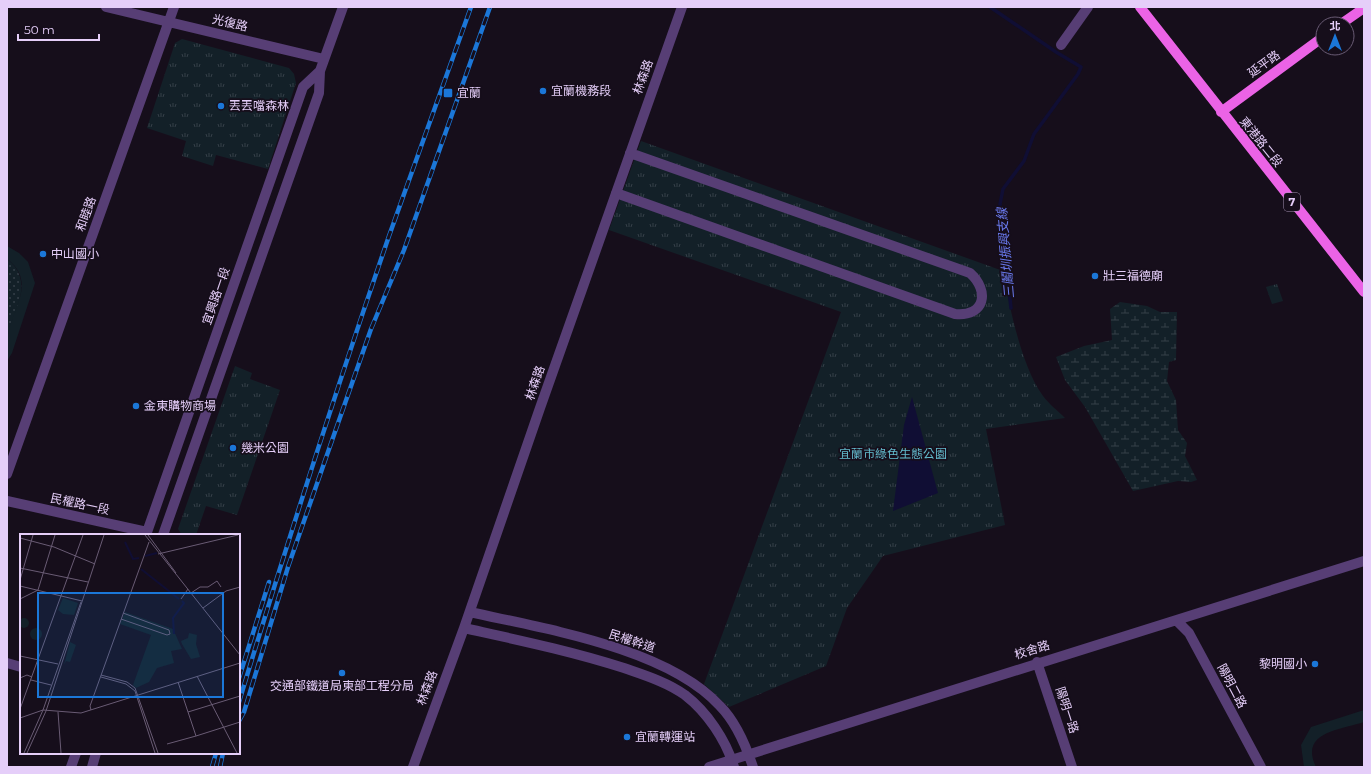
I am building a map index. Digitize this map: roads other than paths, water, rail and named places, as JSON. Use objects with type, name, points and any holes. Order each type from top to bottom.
[{"type":"main road","name":"東港路二段","points":[[1140,7],[1221,112],[1364,292]]},
{"type":"main road","points":[[1352,16],[1364,8]]},
{"type":"main road","name":"延平路","points":[[1221,112],[1315,43]]},
{"type":"street","name":"光復路","points":[[106,7],[324,59]]},
{"type":"street","name":"和睦路","points":[[7,474],[174,7]]},
{"type":"street","name":"宜興路一段","points":[[164,534],[319,93],[320,71],[343,7]]},
{"type":"street","name":"林森路","points":[[413,767],[470,612],[682,7]]},
{"type":"street","points":[[1060,45],[1088,7]]},
{"type":"street","name":"宜興路一段","points":[[147,534],[304,88],[320,71]]},
{"type":"street","points":[[616,193],[955,314],[970,314],[977,310],[981,303],[983,295],[981,285],[970,273],[630,153]]},
{"type":"street","name":"民權路一段","points":[[7,501],[147,534]]},
{"type":"street","name":"校舍路","points":[[709,767],[733,763],[749,754],[1038,662],[1177,621],[1364,561]]},
{"type":"street","name":"民權幹道","points":[[470,612],[584,638],[656,663],[677,673],[695,683],[722,707],[737,730],[749,754],[753,767]]},
{"type":"street","name":"陽明二路","points":[[1177,621],[1189,632],[1261,767]]},
{"type":"street","points":[[464,628],[581,654],[649,677],[665,684],[684,694],[694,703],[716,729],[733,763]]},
{"type":"street","name":"陽明一路","points":[[1038,662],[1072,767]]},
{"type":"street","points":[[7,664],[20,667]]},
{"type":"street","points":[[71,767],[76,754]]},
{"type":"street","points":[[92,767],[96,754]]},
{"type":"waterway","name":"三鬮圳振興支線","points":[[990,7],[1056,52],[1081,67],[1078,74],[1034,134],[1024,161],[1003,189],[1000,204],[1011,308]]},
{"type":"railway","points":[[240,699],[293,527],[350,352],[389,236],[471,7]]},
{"type":"railway","points":[[240,719],[244,712],[288,567],[371,329],[404,250],[490,7]]},
{"type":"railway","points":[[240,675],[269,582]]},
{"type":"railway","points":[[212,767],[216,754]]},
{"type":"railway","points":[[220,767],[223,754]]},
{"type":"place","name":"宜蘭機務段","points":[[543,91]]},
{"type":"place","name":"宜蘭","points":[[448,93]]},
{"type":"place","name":"丟丟噹森林","points":[[221,106]]},
{"type":"place","name":"中山國小","points":[[43,254]]},
{"type":"place","name":"壯三福德廟","points":[[1095,276]]},
{"type":"place","name":"金東購物商場","points":[[136,406]]},
{"type":"place","name":"幾米公園","points":[[233,448]]},
{"type":"place","name":"黎明國小","points":[[1315,664]]},
{"type":"place","name":"交通部鐵道局東部工程分局","points":[[342,673]]},
{"type":"place","name":"宜蘭轉運站","points":[[627,737]]},
{"type":"park label","name":"宜蘭市綠色生態公園","points":[[893,454]]}]
